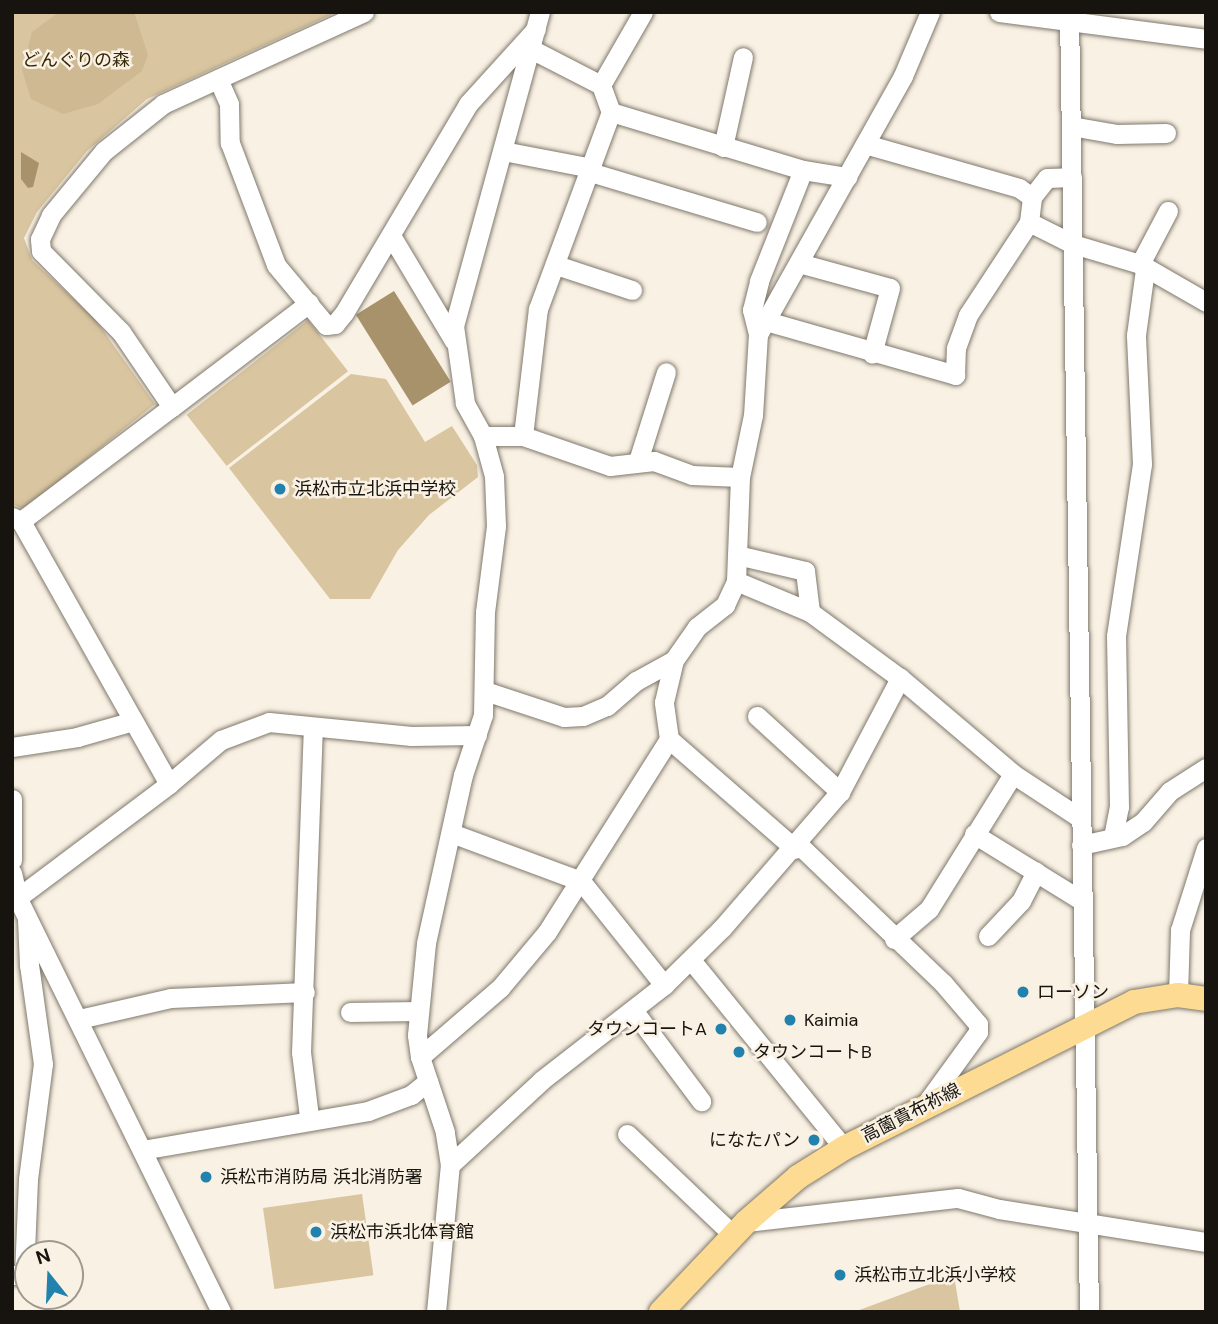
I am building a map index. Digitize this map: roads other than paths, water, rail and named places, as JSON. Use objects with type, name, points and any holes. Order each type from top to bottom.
[{"type":"main road","name":"高薗貴布祢線","points":[[661,1312],[740,1228],[798,1177],[844,1148],[1134,1002],[1178,995],[1206,999]]},
{"type":"street","points":[[172,407],[121,332],[41,251],[40,239],[51,215],[104,151],[163,104],[364,12]]},
{"type":"street","points":[[601,85],[643,12]]},
{"type":"street","points":[[420,1057],[518,970],[581,881],[669,739],[664,702],[674,660],[697,626],[725,605],[736,581],[740,477],[753,415],[762,328],[922,39],[930,12]]},
{"type":"street","points":[[999,12],[1070,18],[1206,38]]},
{"type":"street","points":[[1070,18],[1089,1312]]},
{"type":"street","points":[[218,79],[229,104],[230,143],[276,265],[326,326],[335,324],[392,237],[442,141],[468,104],[538,21]]},
{"type":"street","points":[[436,1312],[450,1165],[445,1132],[420,1057],[419,1011],[426,943],[477,735],[485,691],[485,611],[496,526],[495,476],[483,436],[465,403],[454,326],[466,272],[503,151],[538,21]]},
{"type":"street","points":[[523,436],[538,309],[611,112],[601,85],[531,49]]},
{"type":"street","points":[[723,147],[743,57]]},
{"type":"street","points":[[611,112],[803,170],[847,177]]},
{"type":"street","points":[[1071,126],[1117,134],[1166,133]]},
{"type":"street","points":[[864,145],[1019,188],[1032,197]]},
{"type":"street","points":[[503,151],[591,170],[757,222]]},
{"type":"street","points":[[803,170],[759,281],[752,310],[762,328],[955,375],[956,348],[968,315],[1029,222],[1032,197],[1047,178],[1072,177]]},
{"type":"street","points":[[1113,837],[1119,807],[1116,636],[1142,464],[1136,335],[1143,267],[1168,211]]},
{"type":"street","points":[[1029,222],[1073,244],[1143,267],[1206,302]]},
{"type":"street","points":[[392,237],[455,343]]},
{"type":"street","points":[[799,263],[890,288],[872,354]]},
{"type":"street","points":[[556,265],[632,289]]},
{"type":"street","points":[[169,784],[17,519],[172,407],[309,303]]},
{"type":"street","points":[[638,461],[667,372]]},
{"type":"street","points":[[483,436],[523,436],[610,466],[654,461],[692,475],[740,477]]},
{"type":"street","points":[[737,555],[805,571],[810,612]]},
{"type":"street","points":[[736,581],[810,612],[900,678],[1013,774],[1080,818]]},
{"type":"street","points":[[485,691],[564,717],[583,716],[607,706],[636,681],[674,660]]},
{"type":"street","points":[[450,1165],[542,1080],[664,985],[797,847],[840,792],[900,678]]},
{"type":"street","points":[[757,716],[840,792]]},
{"type":"street","points":[[12,747],[77,737],[133,721]]},
{"type":"street","points":[[19,905],[221,740],[248,727],[269,722],[423,737],[477,735]]},
{"type":"street","points":[[309,1117],[301,1052],[313,728]]},
{"type":"street","points":[[669,739],[797,847],[943,984],[979,1028],[925,1105]]},
{"type":"street","points":[[1081,845],[1113,837],[1143,822],[1170,791],[1206,768]]},
{"type":"street","points":[[894,939],[929,909],[1013,774]]},
{"type":"street","points":[[12,799],[12,860]]},
{"type":"street","points":[[451,833],[581,881],[664,985]]},
{"type":"street","points":[[974,834],[1081,900]]},
{"type":"street","points":[[1178,995],[1180,930],[1206,848]]},
{"type":"street","points":[[988,936],[1024,896],[1036,872]]},
{"type":"street","points":[[12,873],[43,1064],[28,1179],[23,1275],[12,1275]]},
{"type":"street","points":[[19,905],[79,1019],[221,1312]]},
{"type":"street","points":[[691,960],[844,1148]]},
{"type":"street","points":[[79,1019],[171,998],[305,992]]},
{"type":"street","points":[[633,1010],[701,1101]]},
{"type":"street","points":[[350,1012],[419,1011]]},
{"type":"street","points":[[142,1150],[309,1117],[368,1111],[411,1095],[428,1081]]},
{"type":"street","points":[[627,1135],[740,1228],[958,1198],[999,1209],[1206,1242]]},
{"type":"place","name":"浜松市立北浜中学校","points":[[280,489]]},
{"type":"place","name":"ローソン","points":[[1023,992]]},
{"type":"place","name":"Kaimia","points":[[790,1020]]},
{"type":"place","name":"タウンコートA","points":[[721,1029]]},
{"type":"place","name":"タウンコートB","points":[[739,1052]]},
{"type":"place","name":"になたパン","points":[[814,1140]]},
{"type":"place","name":"浜松市消防局 浜北消防署","points":[[206,1177]]},
{"type":"place","name":"浜松市浜北体育館","points":[[316,1232]]},
{"type":"place","name":"浜松市立北浜小学校","points":[[840,1275]]},
{"type":"park label","name":"どんぐりの森","points":[[76,60]]}]
